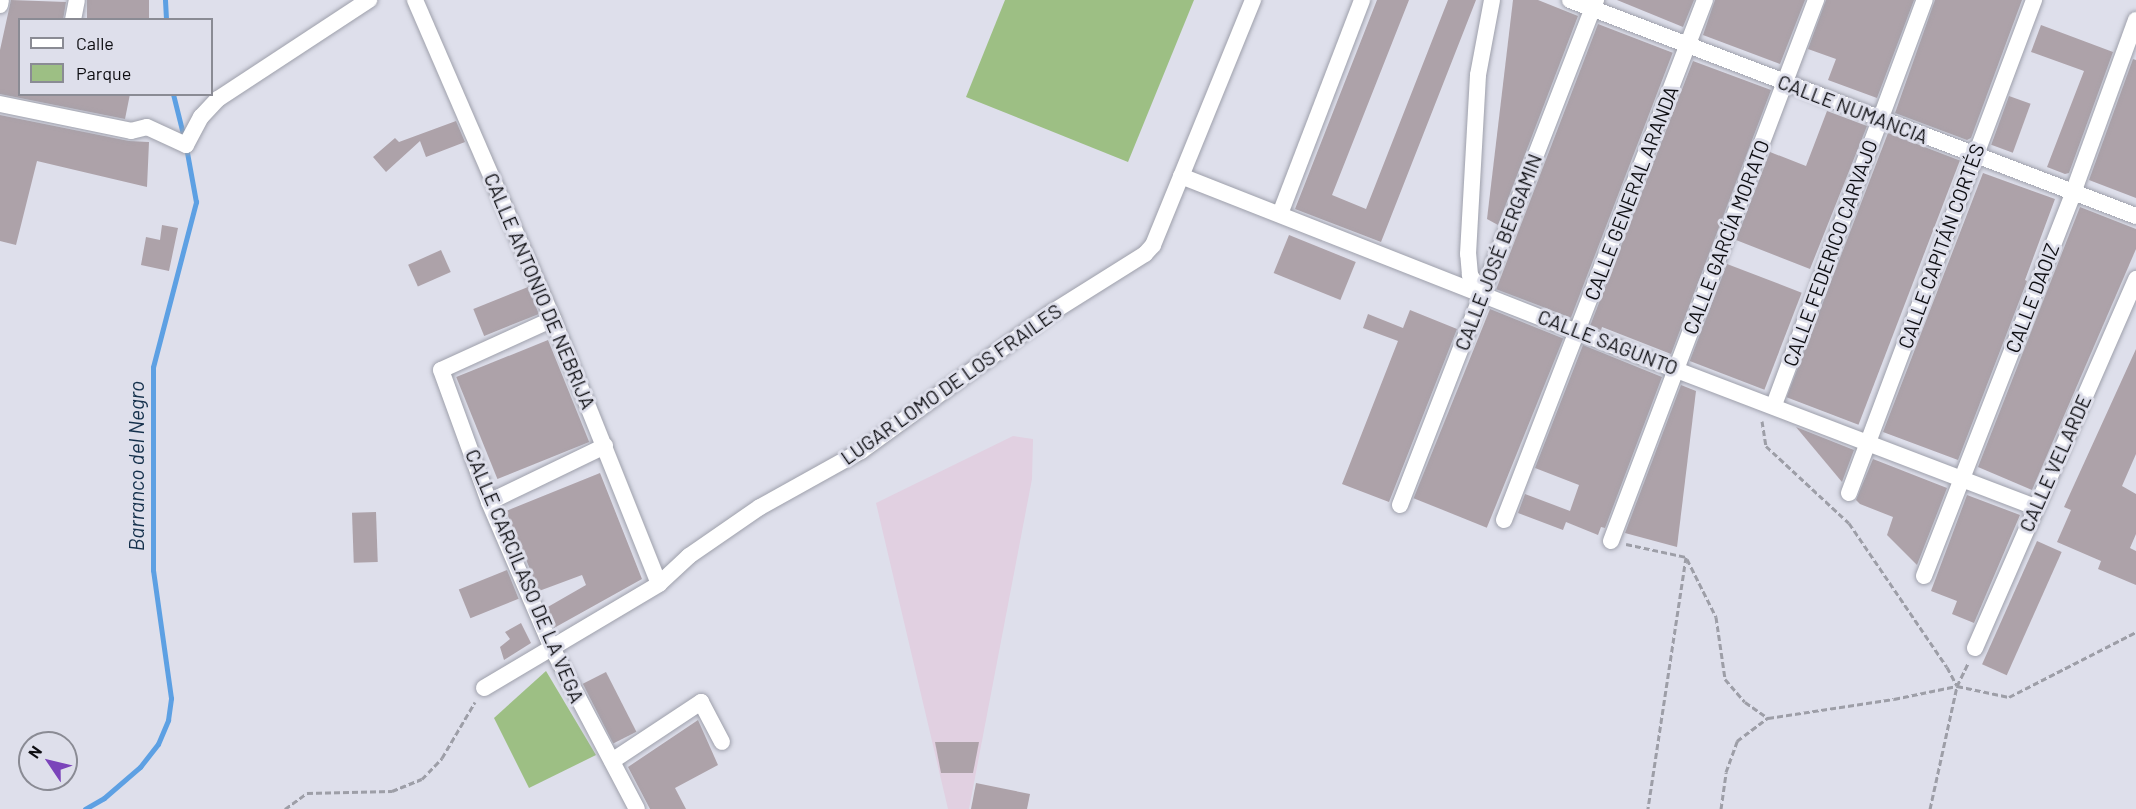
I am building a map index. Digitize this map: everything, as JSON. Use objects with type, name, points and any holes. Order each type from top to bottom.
[{"type":"street","points":[[0,5],[1,0]]},
{"type":"street","points":[[73,18],[77,0]]},
{"type":"street","points":[[0,104],[131,131],[147,128],[186,145],[201,117],[218,99],[369,0]]},
{"type":"street","name":"CALLE ANTONIO DE NEBRIJA","points":[[415,0],[553,319],[659,584]]},
{"type":"street","points":[[1181,176],[1253,0]]},
{"type":"street","points":[[1280,214],[1362,0]]},
{"type":"street","points":[[1482,293],[1470,275],[1468,254],[1478,75],[1492,0]]},
{"type":"street","name":"CALLE NUMANCIA","points":[[1570,0],[1594,4],[1688,46],[2136,216]]},
{"type":"street","name":"CALLE GENERAL ARANDA","points":[[1504,520],[1706,0]]},
{"type":"street","name":"CALLE GARCÍA MORATO","points":[[1611,541],[1816,0]]},
{"type":"street","name":"CALLE FEDERICO CARVAJO","points":[[1766,402],[1926,0]]},
{"type":"street","name":"CALLE CAPITÁN CORTÉS","points":[[1849,493],[2034,0]]},
{"type":"street","name":"CALLE JOSÉ BERGAMIN","points":[[1400,504],[1594,4]]},
{"type":"street","name":"CALLE DAOIZ","points":[[1923,576],[2073,193],[2136,20]]},
{"type":"street","name":"CALLE SAGUNTO","points":[[1181,176],[1577,332],[1766,402],[2035,507]]},
{"type":"street","name":"LUGAR LOMO DE LOS FRAILES","points":[[484,688],[551,646],[659,584],[689,556],[760,507],[861,451],[1051,313],[1145,254],[1154,245],[1181,176]]},
{"type":"street","points":[[1471,227],[1478,239],[1486,245],[1500,244]]},
{"type":"street","points":[[1436,275],[1456,266],[1468,254]]},
{"type":"street","name":"CALLE VELARDE","points":[[1975,648],[2136,279]]},
{"type":"street","name":"CALLE CARCILASO DE LA VEGA","points":[[553,319],[441,370],[489,502],[551,646],[637,809]]},
{"type":"street","points":[[489,502],[605,446]]},
{"type":"street","points":[[612,761],[701,702],[722,742]]},
{"type":"path","points":[[1766,402],[1766,447],[1849,523],[1947,667],[1957,686]]},
{"type":"path","points":[[1611,541],[1686,557]]},
{"type":"path","points":[[1686,557],[1716,617],[1725,680],[1745,702],[1768,718]]},
{"type":"path","points":[[1648,809],[1686,557]]},
{"type":"path","points":[[1721,809],[1726,772],[1737,741],[1768,718],[1894,699],[1957,686],[2008,697],[2136,632]]},
{"type":"path","points":[[1930,809],[1957,686],[1975,648]]},
{"type":"path","points":[[285,809],[307,793],[392,790],[422,779],[442,758],[484,688]]},
{"type":"shaded area","points":[[1013,436],[1033,439],[1032,479],[969,809],[948,809],[876,503]]},
{"type":"green space","points":[[1005,0],[1194,0],[1128,162],[966,97]]},
{"type":"green space","points":[[546,671],[596,755],[529,788],[494,718]]},
{"type":"building","points":[[11,0],[66,2],[63,18],[18,18],[18,96],[130,96],[125,119],[0,94],[0,50]]},
{"type":"building","points":[[87,0],[149,0],[149,18],[87,18]]},
{"type":"building","points":[[1377,0],[1409,0],[1332,195],[1366,209],[1448,0],[1476,0],[1381,242],[1295,209]]},
{"type":"building","points":[[1513,0],[1538,0],[1578,16],[1498,225],[1487,219]]},
{"type":"building","points":[[1617,0],[1694,0],[1683,27]]},
{"type":"building","points":[[1715,0],[1805,0],[1780,64],[1703,35]]},
{"type":"building","points":[[1826,0],[1914,0],[1877,98],[1828,80],[1836,59],[1808,49]]},
{"type":"building","points":[[1935,0],[2022,0],[1971,138],[1967,140],[1895,113]]},
{"type":"building","points":[[1598,24],[1673,53],[1571,318],[1496,289]]},
{"type":"building","points":[[2041,25],[2113,52],[2069,173],[2065,174],[2047,167],[2084,71],[2031,52]]},
{"type":"building","points":[[2133,59],[2136,60],[2136,198],[2089,180]]},
{"type":"building","points":[[1693,61],[1771,90],[1671,354],[1602,327],[1601,330],[1590,326]]},
{"type":"building","points":[[2009,96],[2031,104],[2013,153],[1991,145]]},
{"type":"building","points":[[1827,111],[1867,126],[1810,269],[1736,240],[1770,152],[1806,166]]},
{"type":"building","points":[[0,115],[129,141],[149,142],[147,187],[37,161],[16,245],[0,241]]},
{"type":"building","points":[[456,121],[465,142],[426,157],[420,141],[386,172],[373,157],[395,138],[399,142]]},
{"type":"building","points":[[1888,133],[1960,161],[1858,425],[1787,397]]},
{"type":"building","points":[[1983,173],[2055,199],[2025,280],[2027,281],[1958,460],[1883,432]]},
{"type":"building","points":[[2080,207],[2136,229],[2136,249],[2032,490],[1978,467]]},
{"type":"building","points":[[162,225],[178,228],[169,271],[141,265],[146,237],[160,240]]},
{"type":"building","points":[[1289,235],[1356,262],[1340,300],[1274,273]]},
{"type":"building","points":[[441,250],[451,272],[418,287],[408,265]]},
{"type":"building","points":[[1727,264],[1802,293],[1764,390],[1690,361]]},
{"type":"building","points":[[528,287],[539,314],[484,336],[473,309]]},
{"type":"building","points":[[1490,309],[1563,339],[1487,528],[1414,498]]},
{"type":"building","points":[[1410,310],[1457,329],[1389,502],[1342,484],[1398,341],[1363,328],[1368,314],[1403,328]]},
{"type":"building","points":[[548,340],[589,442],[497,479],[456,377]]},
{"type":"building","points":[[1583,345],[1662,377],[1605,528],[1601,527],[1598,535],[1566,522],[1563,530],[1518,513],[1525,494],[1570,511],[1579,485],[1535,468]]},
{"type":"building","points":[[2136,349],[2136,454],[2122,486],[2136,494],[2136,534],[2130,548],[2136,551],[2136,585],[2098,569],[2101,561],[2057,542],[2071,510],[2064,507]]},
{"type":"building","points":[[1681,385],[1696,391],[1677,547],[1625,533]]},
{"type":"building","points":[[1796,427],[1854,450],[1842,482]]},
{"type":"building","points":[[1873,459],[1947,488],[1917,565],[1887,535],[1893,517],[1860,504],[1856,500]]},
{"type":"building","points":[[600,473],[642,579],[554,628],[546,608],[586,585],[582,575],[539,591],[506,511]]},
{"type":"building","points":[[1967,495],[2020,515],[1974,623],[1952,614],[1957,601],[1931,591]]},
{"type":"building","points":[[376,512],[378,562],[354,563],[352,513]]},
{"type":"building","points":[[2037,541],[2062,552],[2007,675],[1982,664]]},
{"type":"building","points":[[507,570],[519,599],[470,618],[459,589]]},
{"type":"building","points":[[521,623],[531,643],[504,660],[500,647],[510,639],[505,632]]},
{"type":"building","points":[[606,672],[636,732],[613,744],[583,684]]},
{"type":"building","points":[[698,720],[718,765],[675,788],[686,809],[650,809],[628,767]]},
{"type":"building","points":[[935,742],[979,742],[973,773],[941,773]]},
{"type":"building","points":[[976,783],[1030,794],[1027,809],[971,809]]},
{"type":"waterway","name":"Barranco del Negro","points":[[165,0],[166,18]]},
{"type":"waterway","name":"Barranco del Negro","points":[[174,96],[184,138]]},
{"type":"waterway","name":"Barranco del Negro","points":[[85,809],[104,798],[140,767],[158,744],[168,720],[171,698],[153,570],[153,367],[196,202],[186,147]]}]
